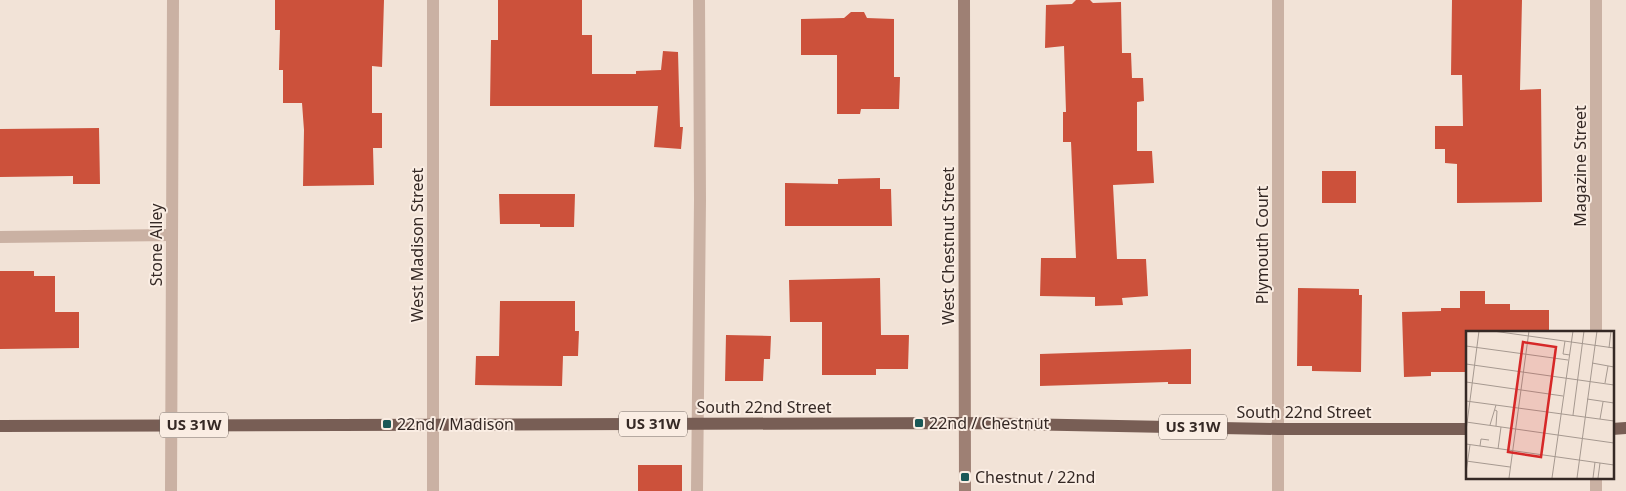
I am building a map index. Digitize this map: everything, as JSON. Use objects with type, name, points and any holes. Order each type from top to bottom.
[{"type":"main road","name":"West Chestnut Street","points":[[964,0],[965,491]]},
{"type":"main road","name":"South 22nd Street","points":[[0,426],[965,423],[1278,429],[1466,429]]},
{"type":"street","name":"Stone Alley","points":[[171,491],[173,0]]},
{"type":"street","name":"West Madison Street","points":[[433,0],[433,491]]},
{"type":"street","points":[[697,491],[700,209],[699,0]]},
{"type":"street","name":"Plymouth Court","points":[[1278,0],[1278,491]]},
{"type":"street","name":"Magazine Street","points":[[1596,0],[1596,331]]},
{"type":"street","points":[[0,237],[172,235]]},
{"type":"street","points":[[1596,478],[1596,491]]},
{"type":"building","points":[[275,0],[384,0],[382,67],[372,66],[372,113],[382,113],[382,148],[373,148],[374,185],[303,186],[304,130],[302,103],[283,103],[283,70],[279,70],[280,30],[275,30]]},
{"type":"building","points":[[498,0],[582,0],[582,35],[592,35],[592,74],[636,74],[636,71],[661,70],[663,51],[678,52],[680,127],[683,127],[681,149],[654,147],[658,106],[490,106],[491,40],[498,40]]},
{"type":"building","points":[[1076,0],[1090,0],[1093,3],[1121,2],[1122,53],[1131,53],[1132,78],[1143,78],[1144,101],[1137,102],[1137,151],[1152,151],[1154,183],[1113,185],[1117,259],[1146,259],[1148,296],[1122,298],[1123,305],[1095,306],[1095,297],[1040,296],[1041,258],[1076,258],[1071,142],[1063,142],[1063,112],[1066,112],[1064,46],[1045,48],[1046,5],[1072,4]]},
{"type":"building","points":[[1452,0],[1522,0],[1520,90],[1541,89],[1542,202],[1457,203],[1457,164],[1445,163],[1445,149],[1435,149],[1435,126],[1463,126],[1462,75],[1451,75]]},
{"type":"building","points":[[851,12],[864,12],[867,18],[894,19],[894,77],[900,77],[899,109],[861,109],[860,114],[837,114],[837,55],[801,55],[801,19],[844,18]]},
{"type":"building","points":[[99,128],[100,184],[73,184],[73,176],[0,177],[0,129]]},
{"type":"building","points":[[1322,171],[1356,171],[1356,203],[1322,203]]},
{"type":"building","points":[[880,178],[880,189],[891,189],[892,226],[785,226],[785,183],[838,184],[838,179]]},
{"type":"building","points":[[499,194],[575,194],[574,227],[540,227],[540,224],[500,224]]},
{"type":"building","points":[[0,271],[34,271],[34,276],[55,276],[55,312],[79,312],[79,348],[0,349]]},
{"type":"building","points":[[880,278],[881,335],[909,335],[908,369],[876,369],[876,375],[822,375],[822,322],[790,322],[789,280]]},
{"type":"building","points":[[1298,288],[1359,289],[1359,295],[1362,295],[1361,372],[1312,371],[1312,366],[1297,366]]},
{"type":"building","points":[[1460,291],[1485,291],[1485,304],[1510,304],[1510,310],[1549,310],[1549,331],[1466,331],[1466,372],[1431,372],[1431,376],[1404,377],[1402,312],[1441,311],[1441,308],[1460,308]]},
{"type":"building","points":[[500,301],[575,301],[575,331],[579,331],[578,356],[563,356],[562,386],[475,385],[476,356],[499,356]]},
{"type":"building","points":[[726,335],[771,336],[770,359],[764,359],[763,381],[725,381]]},
{"type":"building","points":[[1191,349],[1191,384],[1168,384],[1168,382],[1040,386],[1040,354]]},
{"type":"building","points":[[638,465],[682,465],[682,491],[638,491]]},
{"type":"place","name":"22nd / Chestnut","points":[[919,423]]},
{"type":"place","name":"22nd / Madison","points":[[387,424]]},
{"type":"place","name":"Chestnut / 22nd","points":[[965,477]]}]
